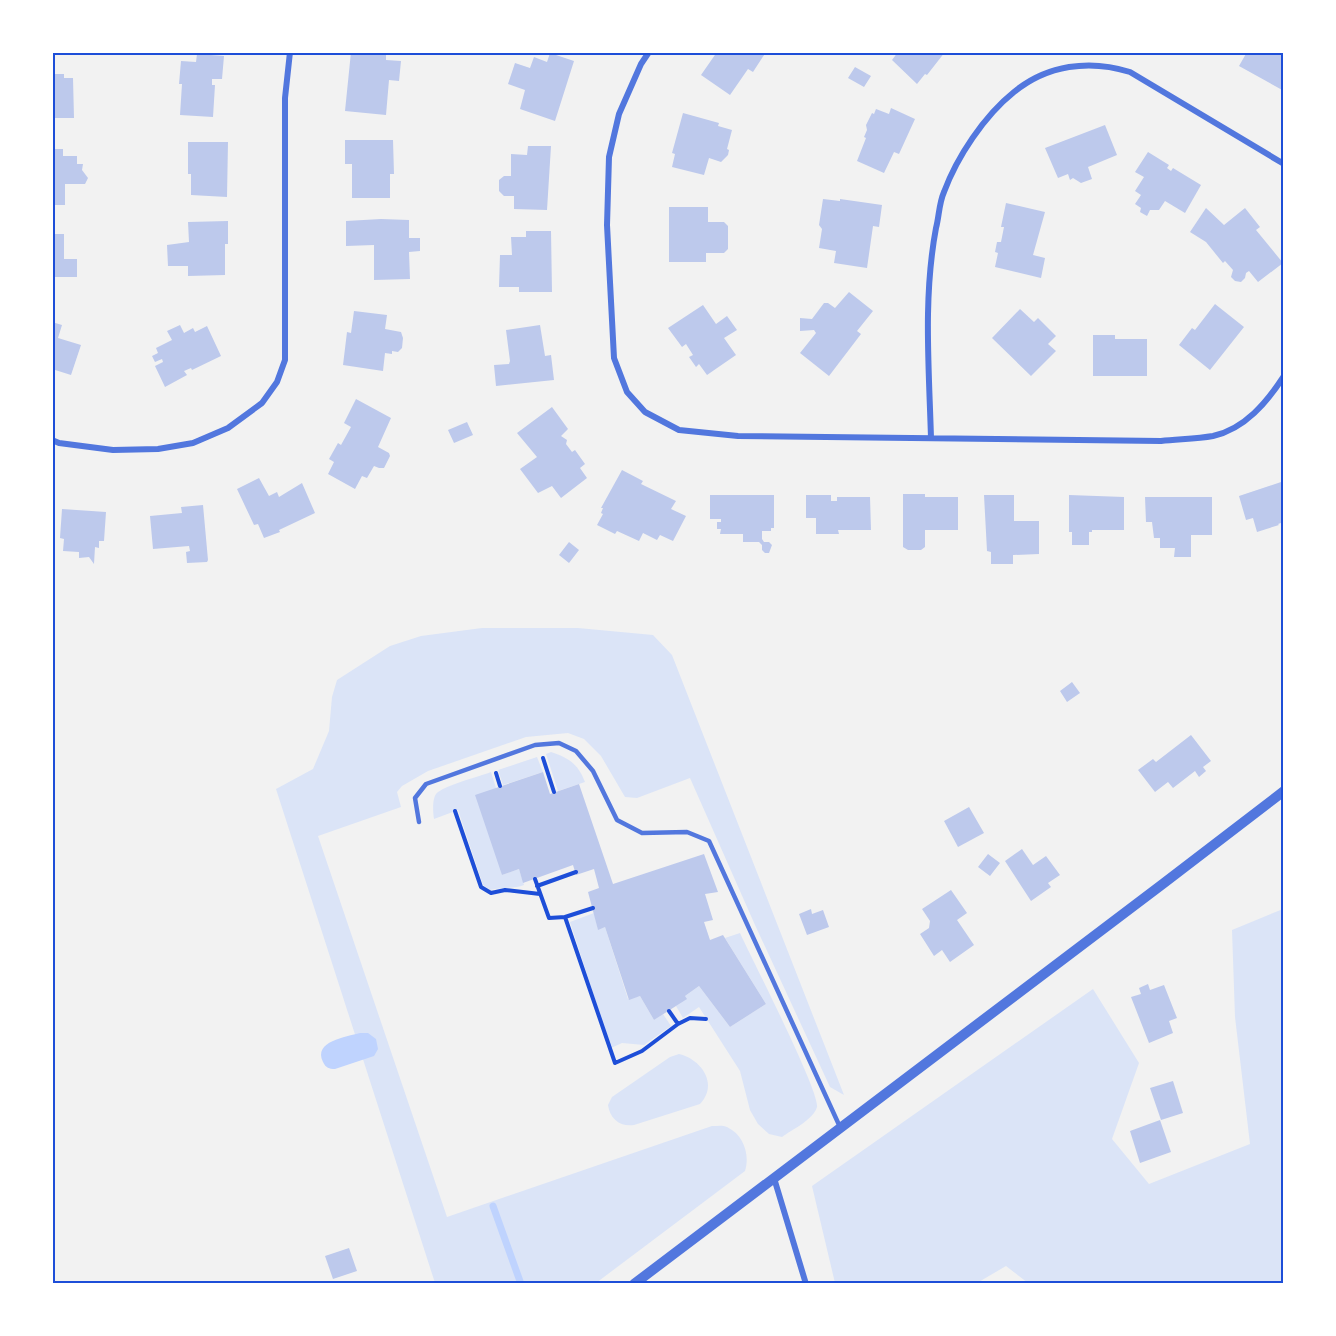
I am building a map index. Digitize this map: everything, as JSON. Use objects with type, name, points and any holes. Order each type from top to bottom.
[{"type":"street","points":[[52,440],[58,443],[113,450],[158,449],[193,443],[228,428],[262,403],[277,382],[285,360],[285,98],[290,52]]},
{"type":"street","points":[[649,52],[641,64],[619,114],[609,157],[607,225],[614,358],[627,392],[645,412],[679,430],[738,436],[1161,441],[1215,436],[1243,423],[1272,395],[1284,376]]},
{"type":"street","points":[[931,438],[928,298],[930,259],[943,193],[969,142],[1002,101],[1030,79],[1069,66],[1113,67],[1130,72],[1284,164]]},
{"type":"street","points":[[634,1284],[1284,791]]},
{"type":"street","points":[[774,1178],[806,1284]]},
{"type":"lane","points":[[419,822],[415,798],[426,784],[539,745],[559,743],[576,751],[593,771],[617,820],[642,834],[687,832],[709,841],[840,1127]]},
{"type":"path","points":[[539,745],[554,792]]},
{"type":"path","points":[[455,811],[481,887],[491,893],[505,890],[540,894]]},
{"type":"path","points":[[537,886],[576,872]]},
{"type":"path","points":[[535,879],[549,918],[566,917],[592,908]]},
{"type":"path","points":[[566,917],[615,1063],[642,1051],[678,1024],[690,1018],[706,1019]]},
{"type":"path","points":[[669,1011],[678,1024]]},
{"type":"shaded area","points":[[482,628],[578,628],[653,635],[672,655],[844,1095],[830,1087],[690,778],[637,798],[625,797],[601,756],[584,739],[568,733],[526,737],[428,771],[402,786],[397,792],[401,807],[318,836],[447,1217],[712,1126],[727,1127],[738,1135],[746,1152],[745,1171],[596,1283],[435,1283],[276,789],[313,769],[329,731],[332,697],[337,680],[390,646],[421,636]]},
{"type":"shaded area","points":[[551,752],[572,762],[585,782],[558,791],[546,754]]},
{"type":"shaded area","points":[[537,757],[543,772],[503,785],[498,770]]},
{"type":"shaded area","points":[[491,772],[496,788],[502,875],[519,869],[524,885],[490,890],[483,885],[458,810],[434,819],[433,806],[436,794],[440,791]]},
{"type":"shaded area","points":[[1283,909],[1283,1283],[1028,1283],[1006,1266],[977,1283],[835,1283],[812,1186],[1093,989],[1139,1063],[1112,1139],[1149,1184],[1250,1144],[1235,1017],[1232,930]]},
{"type":"shaded area","points":[[594,913],[598,929],[605,927],[628,999],[640,996],[654,1020],[663,1014],[671,1026],[644,1045],[622,1043],[611,1048],[570,922]]},
{"type":"shaded area","points":[[740,933],[797,1052],[815,1096],[817,1107],[815,1112],[782,1137],[769,1134],[758,1124],[750,1110],[740,1071],[699,1007],[683,1018],[676,1006],[699,986],[730,1027],[766,1004],[725,938]]},
{"type":"shaded area","points":[[679,1054],[694,1061],[705,1073],[708,1088],[700,1104],[634,1125],[624,1125],[613,1118],[608,1105],[612,1097],[670,1057]]},
{"type":"water","points":[[368,1033],[376,1039],[378,1049],[374,1056],[335,1069],[325,1066],[321,1055],[327,1045],[340,1038]]},
{"type":"building","points":[[351,52],[386,52],[386,60],[401,61],[399,81],[389,80],[386,115],[345,111]]},
{"type":"building","points":[[717,52],[766,52],[753,72],[748,69],[730,95],[701,75]]},
{"type":"building","points":[[898,52],[945,52],[917,84],[892,60]]},
{"type":"building","points":[[1247,52],[1284,52],[1284,91],[1239,66]]},
{"type":"building","points":[[550,53],[574,61],[555,121],[520,109],[525,90],[508,84],[515,63],[530,68],[534,57],[547,62]]},
{"type":"building","points":[[197,54],[224,56],[222,79],[212,79],[212,85],[215,85],[213,117],[180,115],[181,61],[196,62]]},
{"type":"building","points":[[855,67],[871,76],[864,87],[848,78]]},
{"type":"building","points":[[52,74],[64,74],[64,78],[73,78],[74,118],[52,118]]},
{"type":"building","points":[[891,108],[915,119],[899,154],[894,152],[884,173],[857,161],[866,138],[864,137],[867,130],[866,125],[872,113],[874,114],[876,109],[889,114]]},
{"type":"building","points":[[683,113],[719,123],[718,126],[732,130],[727,149],[729,150],[728,155],[721,162],[709,158],[704,175],[672,167],[675,154],[672,153]]},
{"type":"building","points":[[1105,125],[1117,155],[1088,167],[1092,179],[1081,183],[1073,178],[1070,180],[1068,174],[1058,178],[1045,148]]},
{"type":"building","points":[[345,140],[393,140],[394,174],[390,174],[390,198],[352,198],[352,164],[345,164]]},
{"type":"building","points":[[188,142],[228,142],[227,197],[191,195],[191,174],[188,174]]},
{"type":"building","points":[[528,146],[551,146],[547,210],[514,209],[514,196],[504,196],[499,191],[499,180],[504,176],[511,176],[511,154],[527,155]]},
{"type":"building","points":[[52,149],[63,149],[63,156],[77,156],[77,164],[83,164],[82,170],[88,178],[85,184],[65,184],[65,205],[52,205]]},
{"type":"building","points":[[1148,152],[1169,165],[1167,168],[1171,171],[1173,168],[1201,185],[1185,213],[1165,201],[1159,210],[1150,210],[1147,216],[1140,212],[1141,208],[1135,204],[1141,195],[1135,191],[1144,177],[1135,172]]},
{"type":"building","points":[[823,199],[882,205],[879,227],[873,226],[867,268],[834,263],[836,251],[819,248],[822,229],[819,225]]},
{"type":"building","points":[[1006,203],[1045,212],[1033,255],[1045,258],[1041,278],[995,267],[998,253],[995,252],[997,242],[1001,242],[1004,227],[1001,227]]},
{"type":"building","points":[[669,207],[708,207],[708,222],[724,222],[728,226],[728,249],[724,253],[706,253],[706,262],[669,262]]},
{"type":"building","points":[[1206,208],[1224,225],[1245,208],[1260,227],[1256,230],[1283,263],[1258,282],[1249,271],[1241,282],[1235,281],[1231,277],[1233,270],[1225,261],[1223,263],[1206,242],[1190,232]]},
{"type":"building","points":[[409,220],[409,238],[420,238],[420,251],[409,252],[410,279],[374,280],[374,245],[346,246],[346,221]]},
{"type":"building","points":[[228,221],[225,275],[188,276],[188,266],[168,266],[167,245],[189,242],[188,222]]},
{"type":"building","points":[[526,231],[551,231],[552,292],[519,292],[519,287],[499,287],[500,255],[512,255],[511,237],[526,237]]},
{"type":"building","points":[[52,234],[64,234],[64,259],[77,259],[77,277],[52,277]]},
{"type":"building","points":[[849,292],[873,311],[857,331],[861,334],[829,376],[800,353],[816,333],[814,330],[800,331],[800,318],[812,319],[824,303],[835,308]]},
{"type":"building","points":[[1215,304],[1244,327],[1210,370],[1179,345],[1192,328],[1195,330]]},
{"type":"building","points":[[703,305],[716,324],[727,316],[737,330],[724,338],[736,355],[707,375],[699,364],[696,367],[689,357],[693,355],[686,344],[682,347],[668,328]]},
{"type":"building","points":[[1020,309],[1034,322],[1038,318],[1056,336],[1048,344],[1056,351],[1031,376],[992,338]]},
{"type":"building","points":[[354,311],[387,315],[385,329],[401,332],[402,348],[398,352],[392,351],[392,354],[385,353],[383,371],[343,365],[347,332],[351,333]]},
{"type":"building","points":[[52,322],[62,325],[58,338],[81,345],[71,375],[52,369]]},
{"type":"building","points":[[180,325],[184,333],[193,328],[195,332],[207,326],[221,356],[192,370],[191,368],[184,371],[187,375],[165,387],[155,366],[163,362],[162,359],[155,362],[152,356],[158,353],[156,348],[172,340],[167,331]]},
{"type":"building","points":[[540,325],[545,356],[551,355],[554,380],[496,386],[494,365],[509,364],[510,361],[506,330]]},
{"type":"building","points":[[1093,335],[1115,335],[1115,339],[1147,339],[1147,376],[1093,376]]},
{"type":"building","points":[[356,399],[391,418],[378,447],[390,456],[384,468],[374,466],[367,478],[362,476],[355,489],[328,474],[334,462],[329,459],[338,443],[341,445],[351,427],[344,423]]},
{"type":"building","points":[[552,407],[568,429],[561,436],[567,440],[566,444],[572,452],[575,450],[585,464],[580,468],[587,478],[561,498],[552,486],[538,493],[520,469],[537,457],[517,433]]},
{"type":"building","points":[[467,422],[473,435],[454,443],[448,430]]},
{"type":"building","points":[[622,470],[643,481],[641,484],[676,501],[671,509],[686,516],[673,541],[660,535],[657,540],[643,533],[639,541],[617,531],[615,534],[597,525],[603,514],[601,513],[603,508],[601,508]]},
{"type":"building","points":[[259,478],[269,496],[277,492],[279,497],[302,483],[315,513],[264,538],[258,524],[254,525],[237,489]]},
{"type":"building","points":[[1284,481],[1284,522],[1257,532],[1253,518],[1246,520],[1239,496]]},
{"type":"building","points":[[903,494],[958,497],[958,530],[925,530],[925,547],[921,550],[908,550],[903,547]]},
{"type":"building","points":[[710,495],[774,495],[774,528],[771,528],[771,531],[762,531],[764,542],[772,545],[769,553],[762,550],[759,542],[743,542],[743,534],[720,534],[721,529],[717,529],[717,522],[721,522],[721,519],[710,519]]},
{"type":"building","points":[[806,495],[831,495],[831,501],[837,501],[837,497],[870,497],[871,530],[838,530],[839,534],[816,534],[816,518],[806,518]]},
{"type":"building","points":[[984,495],[1014,495],[1014,521],[1039,521],[1039,554],[1013,555],[1013,564],[991,564],[991,552],[987,551]]},
{"type":"building","points":[[1069,495],[1124,497],[1124,530],[1092,530],[1089,532],[1089,545],[1072,545],[1072,532],[1069,532]]},
{"type":"building","points":[[1145,497],[1212,497],[1212,535],[1191,535],[1191,557],[1174,557],[1175,548],[1160,548],[1160,538],[1154,538],[1152,522],[1146,522]]},
{"type":"building","points":[[203,505],[207,562],[187,563],[186,552],[190,551],[189,546],[153,549],[150,516],[182,513],[181,507]]},
{"type":"building","points":[[62,509],[106,512],[104,541],[99,541],[99,548],[95,547],[94,564],[89,557],[79,558],[79,552],[63,551],[64,539],[60,538]]},
{"type":"building","points":[[569,542],[579,550],[569,563],[559,555]]},
{"type":"building","points":[[1072,682],[1080,693],[1067,702],[1060,691]]},
{"type":"building","points":[[1191,735],[1211,761],[1203,767],[1206,771],[1199,777],[1195,771],[1173,788],[1168,782],[1155,792],[1138,770],[1153,759],[1156,762]]},
{"type":"building","points":[[543,772],[550,794],[579,784],[613,884],[704,854],[718,892],[705,894],[713,920],[704,922],[710,940],[723,935],[766,1004],[730,1027],[699,986],[685,996],[687,999],[654,1020],[640,996],[629,1000],[605,927],[598,930],[588,892],[599,888],[594,869],[576,875],[573,865],[523,883],[519,869],[502,875],[475,795]]},
{"type":"building","points":[[969,807],[984,833],[958,847],[944,821]]},
{"type":"building","points":[[1022,849],[1033,865],[1046,856],[1060,875],[1048,883],[1051,887],[1031,901],[1005,861]]},
{"type":"building","points":[[988,854],[1000,863],[990,876],[978,867]]},
{"type":"building","points":[[951,890],[967,913],[957,920],[974,945],[950,962],[942,950],[934,956],[920,934],[929,928],[930,921],[922,909]]},
{"type":"building","points":[[811,909],[812,914],[823,910],[829,927],[807,935],[799,914]]},
{"type":"building","points":[[1148,984],[1150,990],[1164,985],[1177,1018],[1169,1021],[1173,1033],[1149,1043],[1131,997],[1141,994],[1139,988]]},
{"type":"building","points":[[1173,1081],[1183,1113],[1161,1120],[1150,1088]]},
{"type":"building","points":[[1160,1120],[1171,1152],[1140,1163],[1130,1131]]},
{"type":"building","points":[[349,1248],[357,1271],[333,1279],[325,1256]]},
{"type":"waterway","points":[[493,1206],[521,1284]]}]
